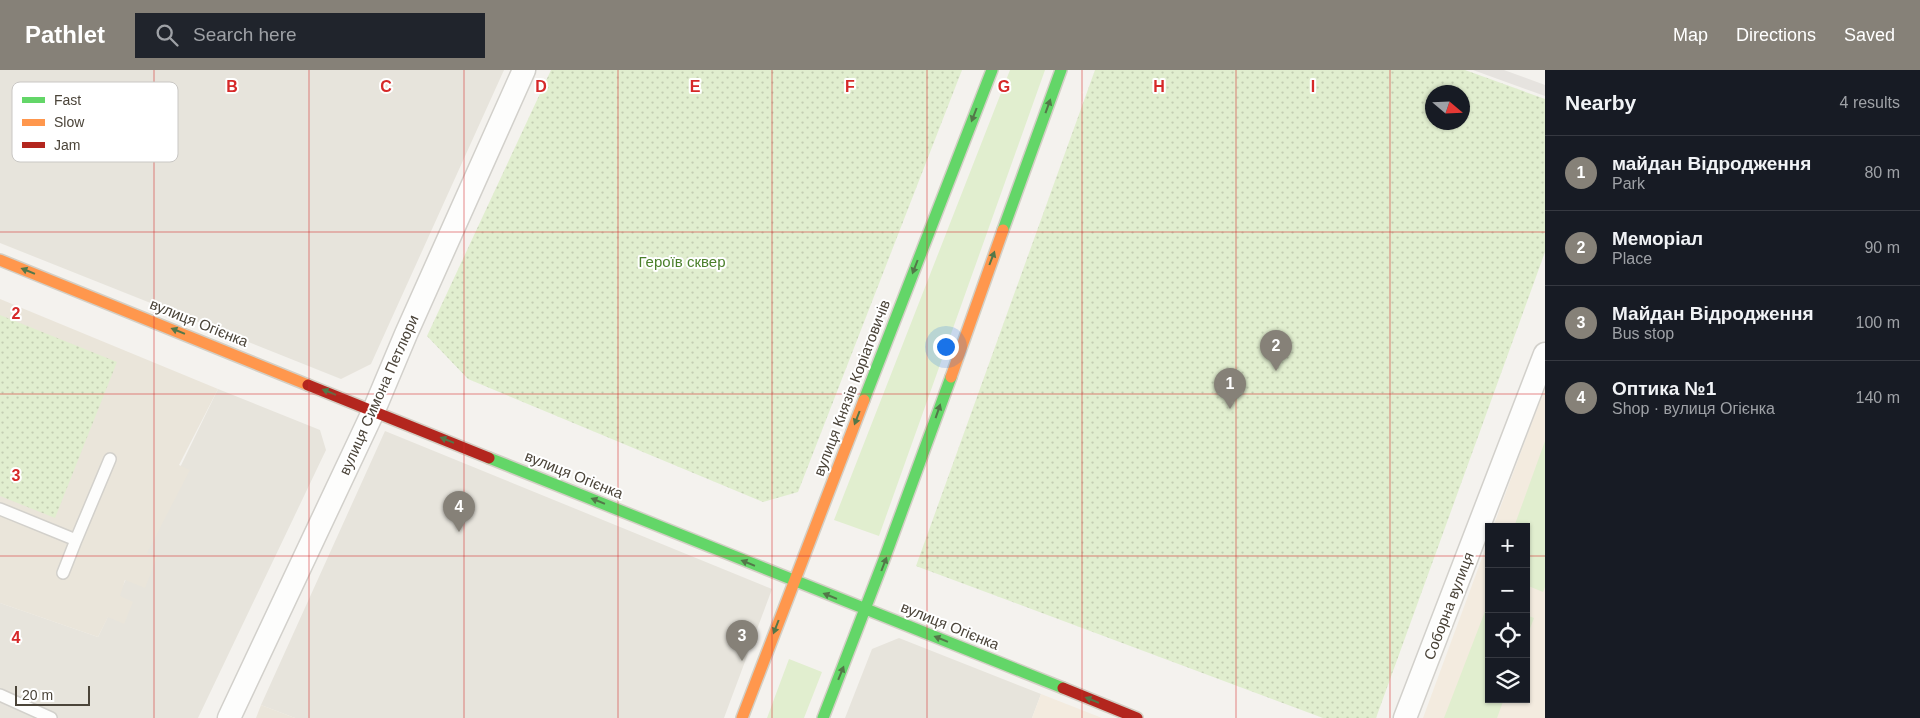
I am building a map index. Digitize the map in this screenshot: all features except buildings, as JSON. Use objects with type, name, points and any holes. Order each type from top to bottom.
[{"type":"main road","name":"вулиця Князів Коріатовичів","points":[[742,718],[992,70]]},
{"type":"main road","points":[[823,718],[866,610],[1061,70]]},
{"type":"main road","name":"вулиця Огієнка","points":[[0,260],[1137,718]]},
{"type":"street","name":"вулиця Симона Петлюри","points":[[229,718],[374,410],[524,70]]},
{"type":"street","name":"Соборна вулиця","points":[[1405,718],[1545,354]]},
{"type":"lane","points":[[63,573],[110,459]]},
{"type":"lane","points":[[0,509],[76,540]]},
{"type":"lane","points":[[0,694],[51,718]]},
{"type":"shaded area","points":[[0,70],[504,70],[371,364],[341,379],[0,243]]},
{"type":"shaded area","points":[[1473,70],[1504,70],[1545,85],[1545,96]]},
{"type":"shaded area","points":[[0,299],[218,389],[179,465],[190,470],[147,553],[157,557],[145,588],[125,580],[120,596],[133,602],[124,624],[108,617],[98,637],[0,603]]},
{"type":"shaded area","points":[[1545,387],[1545,718],[1423,718],[1485,550],[1485,703],[1530,703],[1530,523],[1494,523]]},
{"type":"shaded area","points":[[218,389],[320,430],[326,450],[198,718],[0,718],[0,603],[98,637]]},
{"type":"shaded area","points":[[385,431],[772,589],[724,718],[295,718],[261,705]]},
{"type":"shaded area","points":[[899,638],[1041,694],[1032,718],[845,718],[872,649]]},
{"type":"shaded area","points":[[1041,694],[1102,718],[1032,718]]},
{"type":"shaded area","points":[[261,705],[295,718],[256,718]]},
{"type":"green space","name":"Героїв сквер","points":[[551,70],[962,70],[798,492],[763,502],[468,379],[427,336]]},
{"type":"green space","points":[[1010,70],[1045,70],[879,536],[834,520]]},
{"type":"green space","points":[[1095,70],[1465,70],[1545,99],[1545,252],[1376,718],[1323,718],[916,566]]},
{"type":"green space","points":[[0,315],[117,362],[55,518],[0,496]]},
{"type":"green space","points":[[1545,441],[1545,587],[1543,592],[1530,587],[1530,523],[1515,523]]},
{"type":"green space","points":[[1485,611],[1485,703],[1503,703],[1497,718],[1444,718]]},
{"type":"green space","points":[[1530,616],[1534,618],[1530,628]]},
{"type":"green space","points":[[789,659],[822,672],[804,718],[767,718]]},
{"type":"traffic: fast","points":[[864,400],[992,70]]},
{"type":"traffic: fast","points":[[1003,230],[1061,70]]},
{"type":"traffic: fast","points":[[823,718],[951,377]]},
{"type":"traffic: fast","points":[[489,458],[1063,688]]},
{"type":"traffic: slow","points":[[951,377],[1003,230]]},
{"type":"traffic: slow","points":[[0,260],[308,385]]},
{"type":"traffic: slow","points":[[742,718],[864,400]]},
{"type":"traffic: jam","points":[[308,385],[489,458]]},
{"type":"traffic: jam","points":[[1063,688],[1137,718]]},
{"type":"place","name":"Меморіал","points":[[1276,371]]},
{"type":"place","name":"майдан Відродження","points":[[1230,409]]},
{"type":"place","name":"Оптика №1","points":[[459,532]]},
{"type":"place","name":"Майдан Відродження","points":[[742,661]]}]
